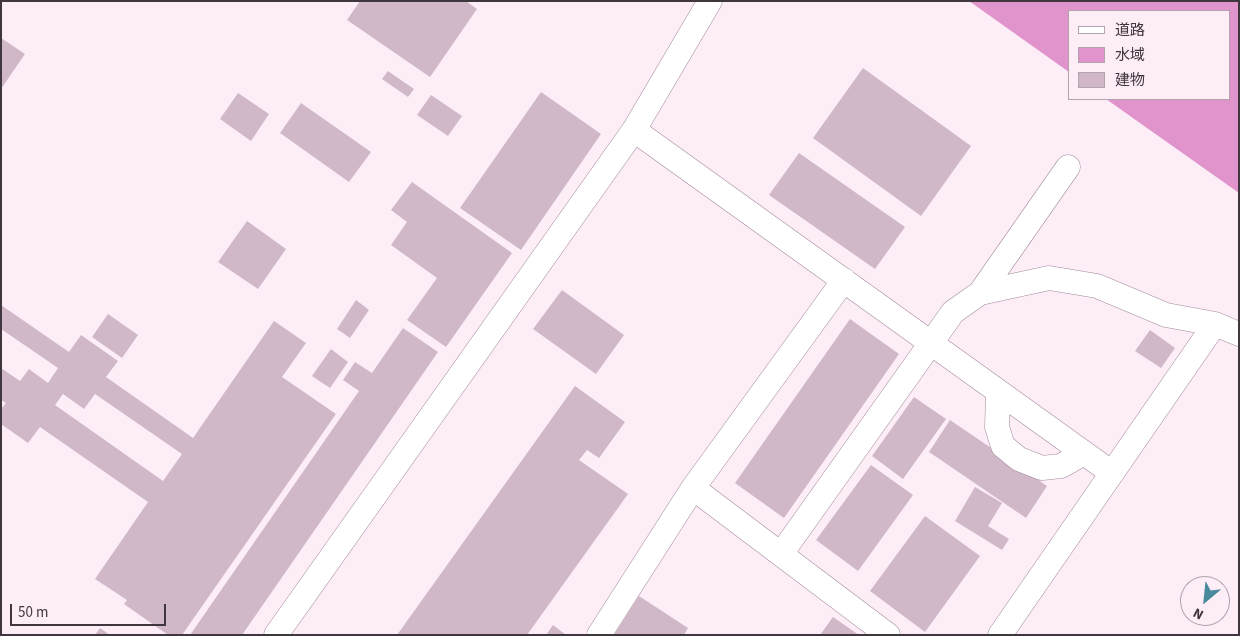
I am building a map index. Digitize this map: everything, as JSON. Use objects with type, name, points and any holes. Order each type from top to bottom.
[{"type":"street","points":[[276,635],[634,130],[710,1]]},
{"type":"street","points":[[634,130],[1112,473]]},
{"type":"street","points":[[781,554],[954,312],[980,293],[1068,167]]},
{"type":"street","points":[[980,293],[1049,278],[1097,286],[1166,315],[1215,324],[1239,334]]},
{"type":"street","points":[[599,635],[693,488],[844,280]]},
{"type":"street","points":[[1000,635],[1215,324]]},
{"type":"street","points":[[998,392],[996,426],[1003,446],[1019,459],[1042,468],[1061,466],[1084,453]]},
{"type":"street","points":[[693,488],[888,635]]},
{"type":"water","points":[[969,1],[1239,1],[1239,193],[1107,100],[1230,100],[1230,10],[1068,10],[1068,71]]},
{"type":"building","points":[[360,1],[466,1],[477,9],[430,77],[347,20]]},
{"type":"building","points":[[1,38],[25,54],[1,89]]},
{"type":"building","points":[[863,68],[971,146],[921,216],[813,138]]},
{"type":"building","points":[[388,71],[414,89],[408,97],[382,79]]},
{"type":"building","points":[[541,92],[601,134],[521,250],[460,208]]},
{"type":"building","points":[[238,93],[269,114],[251,141],[220,119]]},
{"type":"building","points":[[431,95],[462,116],[448,136],[417,115]]},
{"type":"building","points":[[301,103],[371,152],[349,182],[280,133]]},
{"type":"building","points":[[799,153],[905,227],[875,269],[769,195]]},
{"type":"building","points":[[412,182],[512,253],[446,347],[407,320],[437,278],[391,245],[407,222],[391,210]]},
{"type":"building","points":[[247,221],[286,249],[258,289],[218,262]]},
{"type":"building","points":[[562,290],[624,335],[596,374],[533,329]]},
{"type":"building","points":[[356,300],[369,310],[350,338],[337,329]]},
{"type":"building","points":[[1,305],[69,352],[81,335],[118,361],[106,377],[193,438],[274,321],[306,343],[282,377],[336,414],[182,635],[168,635],[124,604],[127,600],[95,579],[148,502],[40,427],[28,443],[1,424],[1,409],[6,403],[1,400],[1,368],[20,381],[29,369],[48,383],[58,368],[1,329]],"holes":[[[63,394],[84,409],[95,394],[182,454],[163,481],[55,405]]]},
{"type":"building","points":[[108,314],[138,335],[122,358],[92,337]]},
{"type":"building","points":[[850,319],[899,354],[784,518],[735,483]]},
{"type":"building","points":[[403,328],[438,352],[242,635],[190,635],[359,391],[343,380],[355,362],[372,373]]},
{"type":"building","points":[[1150,330],[1175,348],[1161,368],[1135,351]]},
{"type":"building","points":[[331,349],[348,362],[330,388],[312,376]]},
{"type":"building","points":[[575,386],[625,422],[599,458],[587,450],[579,460],[628,494],[527,635],[397,635]]},
{"type":"building","points":[[914,397],[946,419],[903,479],[872,456]]},
{"type":"building","points":[[950,420],[1047,486],[1026,518],[929,452]]},
{"type":"building","points":[[871,465],[913,495],[858,571],[816,540]]},
{"type":"building","points":[[975,487],[1002,503],[988,526],[1009,539],[1002,550],[955,521]]},
{"type":"building","points":[[925,516],[980,556],[925,632],[870,591]]},
{"type":"building","points":[[639,596],[688,628],[684,635],[614,635]]},
{"type":"building","points":[[833,617],[859,635],[820,635]]},
{"type":"building","points":[[553,625],[566,635],[546,635]]},
{"type":"building","points":[[100,628],[110,635],[95,635]]}]
